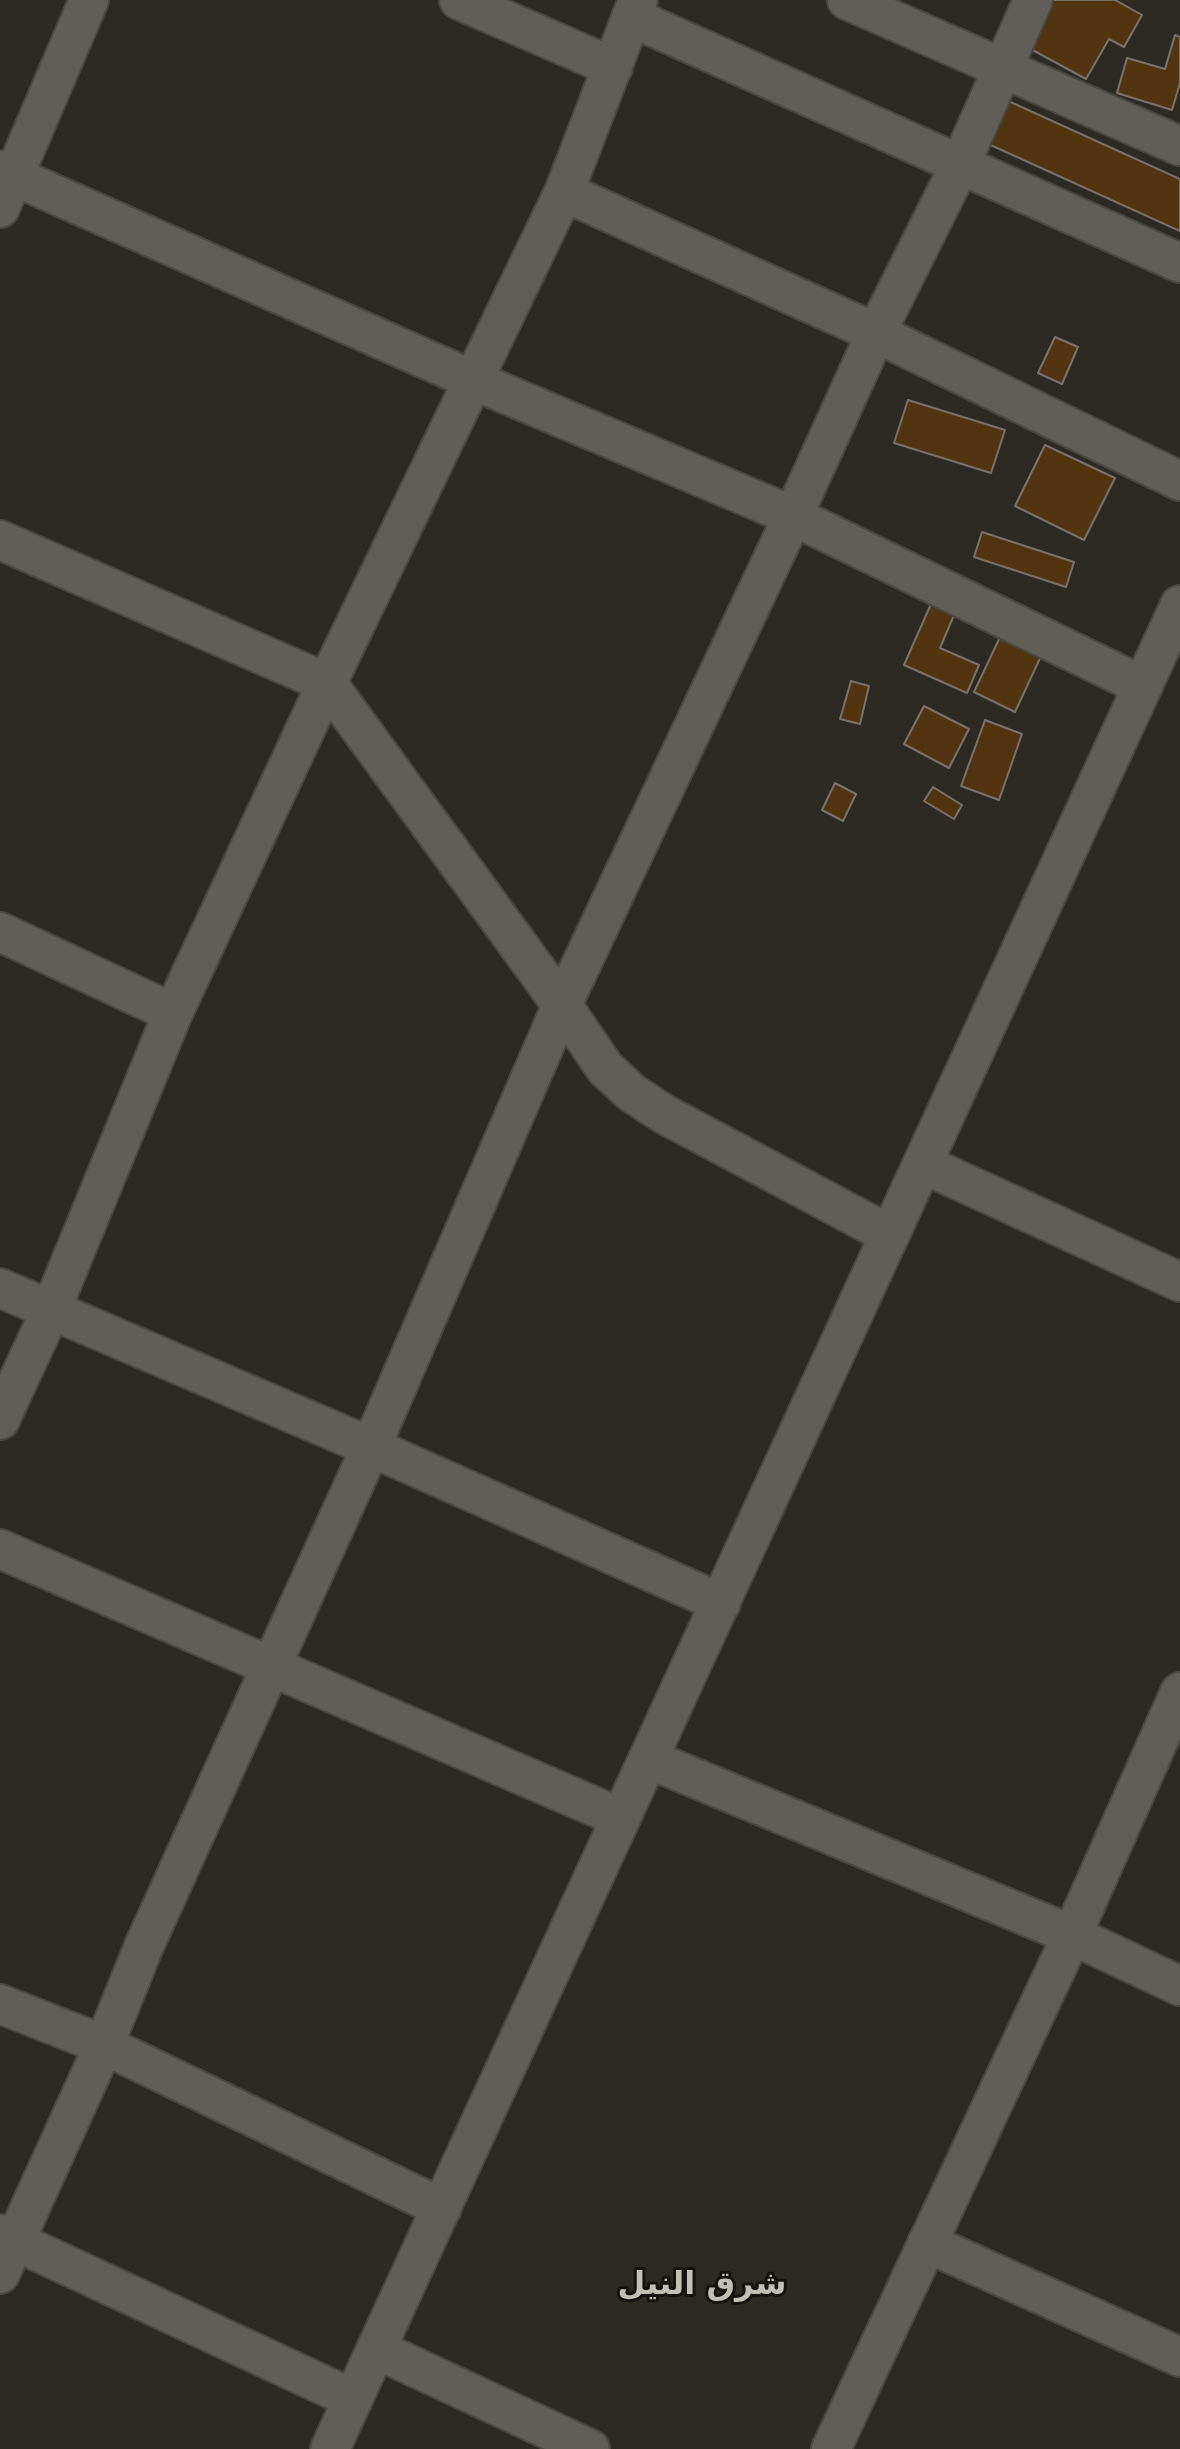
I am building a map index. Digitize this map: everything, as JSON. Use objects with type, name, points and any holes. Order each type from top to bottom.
[{"type":"street","points":[[89,0],[5,185],[793,516],[1143,686]]},
{"type":"street","points":[[459,0],[613,66]]},
{"type":"street","points":[[847,0],[1180,146]]},
{"type":"street","points":[[353,2399],[5,2250],[104,2045],[144,1946],[371,1447],[562,1005],[876,334],[960,165],[1033,0]]},
{"type":"street","points":[[0,1420],[51,1310],[173,1013],[327,683],[564,192],[635,8],[960,165],[1180,263]]},
{"type":"street","points":[[564,192],[876,334],[1180,481]]},
{"type":"street","points":[[0,540],[327,683],[605,1068],[632,1093],[664,1114],[890,1235]]},
{"type":"street","points":[[330,2449],[1180,606]]},
{"type":"street","points":[[0,932],[173,1013]]},
{"type":"street","points":[[923,1164],[1180,1282]]},
{"type":"street","points":[[0,1289],[371,1447],[721,1603]]},
{"type":"street","points":[[0,1549],[621,1818]]},
{"type":"street","points":[[831,2449],[1072,1935],[1180,1692]]},
{"type":"street","points":[[649,1759],[1072,1935],[1180,1986]]},
{"type":"street","points":[[0,2004],[104,2045],[442,2208]]},
{"type":"street","points":[[927,2243],[1180,2357]]},
{"type":"street","points":[[376,2349],[590,2449]]},
{"type":"building","points":[[1039,0],[1115,0],[1142,15],[1124,47],[1109,39],[1086,79],[1016,41]]},
{"type":"building","points":[[1175,35],[1180,37],[1180,83],[1172,110],[1117,93],[1127,58],[1165,69]]},
{"type":"building","points":[[993,94],[1180,179],[1180,231],[973,137]]},
{"type":"building","points":[[1055,337],[1078,347],[1062,384],[1038,373]]},
{"type":"building","points":[[908,400],[1005,430],[991,473],[894,443]]},
{"type":"building","points":[[1045,445],[1115,478],[1084,540],[1015,506]]},
{"type":"building","points":[[982,532],[1074,562],[1066,587],[974,557]]},
{"type":"building","points":[[931,604],[954,615],[940,648],[979,665],[967,693],[904,665]]},
{"type":"building","points":[[1001,635],[1042,654],[1015,712],[974,692]]},
{"type":"building","points":[[851,681],[869,686],[860,724],[840,719]]},
{"type":"building","points":[[924,706],[969,729],[949,768],[904,744]]},
{"type":"building","points":[[985,720],[1022,734],[999,800],[961,786]]},
{"type":"building","points":[[835,783],[856,794],[843,821],[822,810]]},
{"type":"building","points":[[933,787],[962,805],[954,819],[924,801]]},
{"type":"district","name":"شرق النيل","points":[[702,2286]]}]
